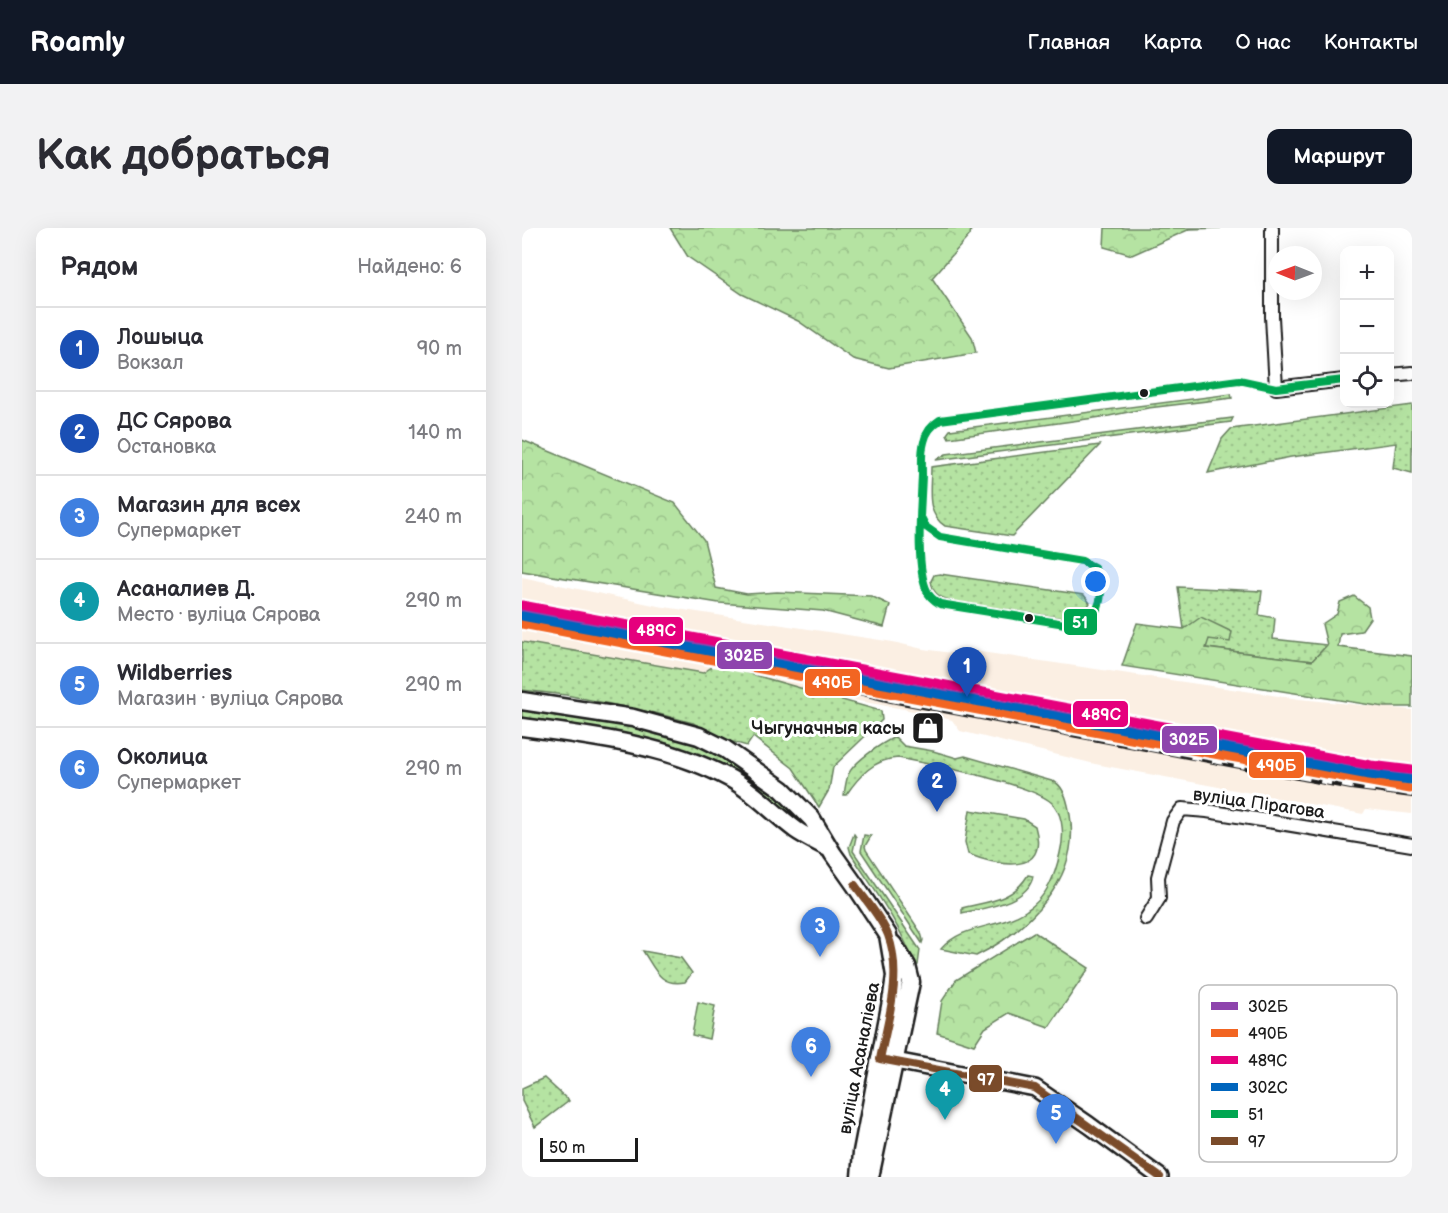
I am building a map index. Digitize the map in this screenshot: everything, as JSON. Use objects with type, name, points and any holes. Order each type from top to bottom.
[{"type":"main road","points":[[522,700],[633,718],[699,736],[725,749],[782,789],[812,819],[829,849],[907,966],[911,982],[888,1060]]},
{"type":"main road","points":[[522,727],[628,744],[694,762],[732,780],[760,798],[796,830],[829,849]]},
{"type":"main road","name":"вуліца Асаналіева","points":[[860,1177],[862,1152],[888,1060]]},
{"type":"main road","name":"вуліца Асаналіева","points":[[870,1177],[888,1060]]},
{"type":"street","points":[[1272,228],[1272,317],[1276,388],[1340,380]]},
{"type":"street","points":[[1394,375],[1412,373]]},
{"type":"street","name":"вуліца Пірагова","points":[[1146,919],[1159,898],[1158,877],[1173,821],[1182,809],[1207,811],[1412,845]]},
{"type":"street","points":[[888,1060],[1035,1088],[1160,1177]]},
{"type":"shaded area","points":[[522,577],[658,606],[893,642],[923,649],[959,654],[974,651],[1299,699],[1412,710],[1412,814],[1366,809],[1363,814],[1095,764],[960,731],[952,720],[904,709],[522,642]]},
{"type":"green space","points":[[670,228],[971,228],[970,235],[932,278],[972,337],[976,353],[889,368],[853,359],[798,321],[742,294],[688,257]]},
{"type":"green space","points":[[1105,228],[1221,228],[1190,229],[1132,255],[1104,247]]},
{"type":"green space","points":[[1231,394],[1232,398],[1148,408],[1109,416],[949,438],[947,434],[950,430]]},
{"type":"green space","points":[[1412,405],[1412,473],[1393,468],[1396,443],[1291,457],[1208,473],[1222,439],[1231,429]]},
{"type":"green space","points":[[1233,418],[1231,422],[936,460],[946,454]]},
{"type":"green space","points":[[522,440],[675,503],[704,540],[716,588],[747,594],[777,592],[871,596],[890,605],[884,627],[823,611],[719,603],[522,571]]},
{"type":"green space","points":[[1100,445],[1012,536],[945,526],[934,514],[930,500],[931,467]]},
{"type":"green space","points":[[934,575],[1084,595],[1090,603],[1082,613],[1070,619],[958,602],[944,598],[934,591],[931,581]]},
{"type":"green space","points":[[1178,587],[1262,591],[1259,615],[1275,618],[1273,639],[1327,645],[1312,661],[1206,648],[1208,639],[1184,629]]},
{"type":"green space","points":[[1354,596],[1368,607],[1370,618],[1361,631],[1340,634],[1338,647],[1412,656],[1412,707],[1384,707],[1122,666],[1137,623],[1184,629],[1201,617],[1232,632],[1230,642],[1209,639],[1206,648],[1312,661],[1327,645],[1322,624],[1337,614],[1340,602]]},
{"type":"green space","points":[[522,642],[703,673],[716,664],[881,711],[882,720],[833,767],[829,790],[819,807],[793,768],[753,737],[747,746],[722,739],[693,723],[659,714],[566,695],[522,690]]},
{"type":"green space","points":[[522,708],[627,726],[689,742],[713,753],[754,779],[802,821],[798,825],[768,797],[620,735],[522,718]]},
{"type":"green space","points":[[895,737],[904,746],[957,758],[965,756],[1055,782],[1066,797],[1071,838],[1067,860],[1059,881],[1047,900],[1031,917],[1014,932],[976,956],[941,949],[950,941],[971,930],[1017,916],[1040,899],[1053,878],[1058,862],[1062,835],[1060,816],[1054,805],[1044,797],[1005,782],[898,758],[874,765],[844,795],[848,775],[856,764]]},
{"type":"green space","points":[[970,810],[1024,819],[1035,826],[1038,843],[1035,854],[1028,861],[1005,864],[968,854],[965,842]]},
{"type":"green space","points":[[854,834],[856,837],[853,851],[920,950],[918,965],[915,966],[895,922],[851,854],[849,847]]},
{"type":"green space","points":[[864,835],[871,836],[865,846],[866,850],[921,933],[922,943],[861,851]]},
{"type":"green space","points":[[1028,875],[1033,876],[1030,885],[1014,898],[1004,903],[962,913],[962,908],[1000,899],[1007,895],[1022,884]]},
{"type":"green space","points":[[1034,932],[1089,968],[1049,1027],[1009,1013],[985,1028],[974,1045],[937,1033],[942,1001],[956,980]]},
{"type":"green space","points":[[643,951],[681,958],[692,973],[685,982],[670,982],[659,975]]},
{"type":"green space","points":[[698,1002],[715,1006],[709,1039],[692,1035]]},
{"type":"green space","points":[[544,1078],[569,1101],[535,1127],[522,1101],[522,1088]]},
{"type":"railway","points":[[522,623],[670,649],[891,700],[1351,787],[1412,795]]},
{"type":"transit line","name":"51","points":[[922,519],[926,527],[940,537],[1082,561],[1094,567],[1101,587],[1100,601],[1094,614],[1083,621],[1065,624],[940,604],[929,595],[921,566],[920,518],[922,450],[926,435],[934,424],[940,420],[1239,380],[1276,388],[1340,380]]},
{"type":"transit line","name":"489С","points":[[522,605],[1371,765],[1412,770]]},
{"type":"transit line","name":"302Б","points":[[522,613],[1138,730],[1412,779]]},
{"type":"transit line","name":"302С","points":[[522,616],[1369,775],[1411,780]]},
{"type":"transit line","name":"490Б","points":[[522,624],[1136,740],[1410,789]]},
{"type":"transit line","name":"97","points":[[855,885],[881,922],[892,950],[893,997],[880,1059],[1035,1088],[1160,1177]]},
{"type":"place","name":"Лошыца","points":[[967,697]]},
{"type":"place","name":"Чыгуначныя касы","points":[[928,728]]},
{"type":"place","name":"ДС Сярова","points":[[937,812]]},
{"type":"place","name":"Магазин для всех","points":[[820,957]]},
{"type":"place","name":"Околица","points":[[811,1077]]},
{"type":"place","name":"Асаналиев Д.","points":[[945,1120]]},
{"type":"place","name":"Wildberries","points":[[1056,1144]]}]
